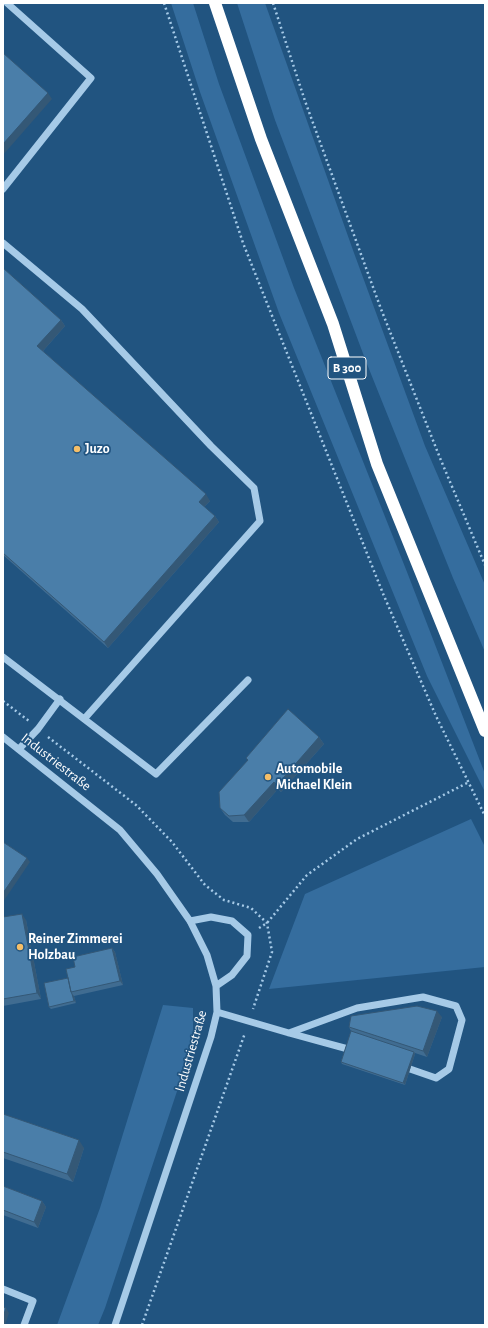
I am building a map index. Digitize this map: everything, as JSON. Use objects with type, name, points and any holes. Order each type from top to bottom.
[{"type":"highway","name":"B 300","points":[[215,3],[261,139],[332,324],[377,464],[485,731]]},
{"type":"street","points":[[3,189],[92,78],[7,3]]},
{"type":"street","points":[[3,243],[82,309],[211,446],[254,488],[260,521],[85,718]]},
{"type":"street","points":[[3,657],[85,718],[156,774],[248,680]]},
{"type":"street","points":[[19,749],[60,700]]},
{"type":"street","name":"Industriestraße","points":[[3,738],[19,749],[120,830],[157,874],[190,921],[207,955],[216,986],[217,1012],[211,1037],[115,1325]]},
{"type":"street","points":[[190,921],[211,917],[232,922],[248,935],[247,956],[232,975],[216,986]]},
{"type":"street","points":[[289,1033],[357,1008],[401,1000],[423,997],[456,1006],[462,1020],[448,1069],[436,1078],[410,1070]]},
{"type":"street","points":[[217,1012],[348,1049]]},
{"type":"street","points":[[3,1289],[33,1301],[24,1325]]},
{"type":"path","points":[[164,3],[243,243],[384,596],[436,716],[485,816]]},
{"type":"path","points":[[272,3],[305,101],[378,301],[440,458],[485,566]]},
{"type":"path","points":[[3,702],[136,805],[172,842],[205,885],[224,900],[251,908],[267,923],[272,952],[142,1325]]},
{"type":"path","points":[[248,935],[267,923],[306,874],[357,840],[469,782]]},
{"type":"shaded area","points":[[171,3],[193,3],[219,84],[294,288],[407,572],[485,774],[485,792],[427,676],[279,313],[200,92]]},
{"type":"shaded area","points":[[237,3],[265,3],[354,253],[425,446],[485,585],[485,652],[453,578],[367,364],[275,120]]},
{"type":"shaded area","points":[[471,819],[485,847],[485,967],[269,989],[305,894]]},
{"type":"shaded area","points":[[163,1005],[193,1008],[193,1043],[105,1308],[98,1325],[57,1325],[100,1208]]},
{"type":"building","points":[[3,53],[48,93],[3,144]]},
{"type":"building","name":"Juzo","points":[[3,268],[61,320],[37,346],[206,494],[199,502],[215,516],[104,642],[3,553]]},
{"type":"building","name":"Automobile Michael Klein","points":[[288,709],[319,737],[277,785],[274,782],[244,815],[229,816],[220,808],[219,792],[248,760],[246,758]]},
{"type":"building","points":[[3,842],[27,858],[3,893]]},
{"type":"building","points":[[22,914],[37,993],[3,999],[3,917]]},
{"type":"building","points":[[112,948],[120,981],[71,992],[66,969],[75,967],[73,957]]},
{"type":"building","points":[[68,978],[74,1001],[49,1007],[44,983]]},
{"type":"building","points":[[417,1006],[437,1011],[423,1051],[349,1027],[351,1016]]},
{"type":"building","points":[[351,1031],[414,1052],[403,1083],[341,1062]]},
{"type":"building","points":[[3,1114],[79,1140],[67,1174],[3,1152]]},
{"type":"building","points":[[3,1186],[42,1201],[34,1222],[3,1210]]},
{"type":"building","points":[[3,1307],[6,1308],[3,1317]]},
{"type":"place","name":"Juzo","points":[[77,449]]},
{"type":"place","name":"Automobile Michael Klein","points":[[268,777]]},
{"type":"place","name":"Reiner Zimmerei Holzbau","points":[[20,947]]}]
